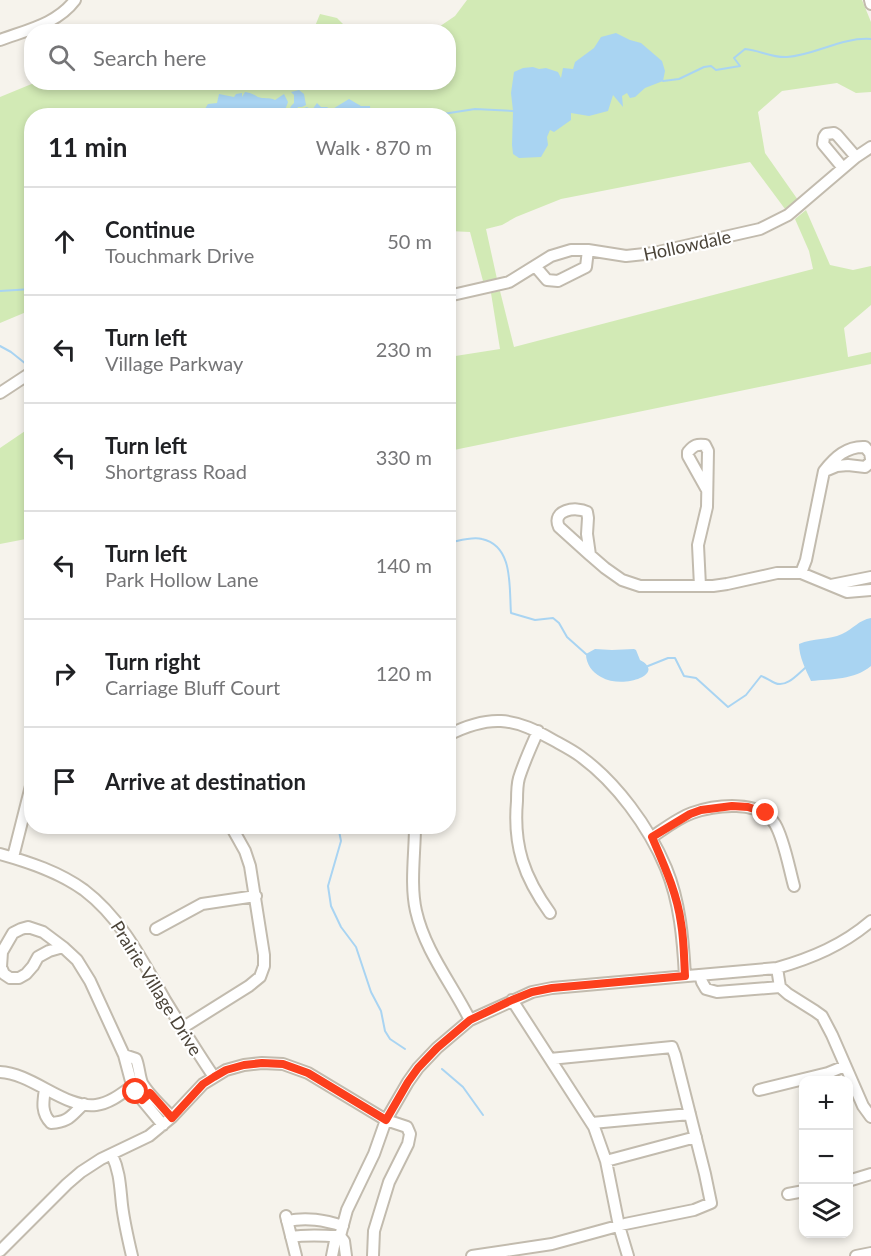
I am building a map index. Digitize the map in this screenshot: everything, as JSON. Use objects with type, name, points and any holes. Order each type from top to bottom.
[{"type":"street","points":[[41,24],[57,18],[75,0]]},
{"type":"street","points":[[0,40],[24,31]]},
{"type":"street","points":[[843,168],[824,144],[826,134],[837,135],[856,157]]},
{"type":"street","name":"Hollowdale","points":[[456,294],[509,282],[551,256],[571,250],[588,250],[626,256],[654,253],[760,229],[788,216],[856,157],[871,147]]},
{"type":"street","points":[[535,266],[547,280],[558,281],[586,267],[588,250]]},
{"type":"street","points":[[0,393],[24,377]]},
{"type":"street","points":[[801,573],[806,560],[824,471],[832,460],[845,451],[865,447],[870,453],[870,463],[865,467],[837,466],[824,471]]},
{"type":"street","points":[[699,586],[699,545],[707,507],[707,490]]},
{"type":"street","points":[[590,555],[622,580],[640,586],[727,584],[777,573],[801,573],[847,592],[871,590]]},
{"type":"street","points":[[831,586],[871,577]]},
{"type":"street","points":[[456,729],[484,722],[501,721],[538,731],[580,756],[621,794],[652,837],[667,869],[681,922],[685,976]]},
{"type":"street","points":[[538,731],[518,781],[515,821],[518,847],[526,871],[533,888],[550,913]]},
{"type":"street","points":[[652,837],[690,814],[701,810],[732,806],[748,807],[766,813],[775,824],[794,886]]},
{"type":"street","points":[[13,857],[24,814]]},
{"type":"street","points":[[182,1028],[249,986],[260,976],[264,966],[250,866],[235,834]]},
{"type":"street","points":[[415,834],[414,887],[420,926],[470,1020]]},
{"type":"street","name":"Prairie Village Drive","points":[[0,854],[45,868],[64,878],[84,891],[118,922],[214,1077]]},
{"type":"street","points":[[156,929],[202,904],[256,896]]},
{"type":"street","points":[[332,1256],[347,1210],[374,1154],[386,1120],[408,1082],[437,1048],[470,1020],[532,992],[552,988],[777,968],[834,947],[871,921]]},
{"type":"street","points":[[63,947],[38,957],[26,974],[19,978],[10,978],[4,974],[1,967],[2,952],[13,933],[21,928],[28,927],[43,932],[63,947],[77,960],[90,981],[136,1083],[167,1121]]},
{"type":"street","points":[[777,968],[780,987],[822,1016],[863,1106],[871,1117]]},
{"type":"street","points":[[700,975],[706,989],[717,992],[780,987]]},
{"type":"street","points":[[512,1000],[592,1124],[606,1161],[619,1226],[628,1256]]},
{"type":"street","points":[[472,1256],[552,1244],[619,1226],[694,1210],[711,1203],[672,1047],[550,1059]]},
{"type":"street","points":[[0,1251],[67,1184],[101,1159],[149,1136],[203,1084],[226,1070],[262,1063],[283,1064],[308,1073],[386,1120],[407,1127],[410,1134],[408,1144],[389,1182],[375,1232],[373,1256]]},
{"type":"street","points":[[759,1090],[828,1073],[846,1066]]},
{"type":"street","points":[[0,1072],[11,1072],[71,1101],[96,1105],[106,1102],[136,1083]]},
{"type":"street","points":[[45,1089],[43,1110],[51,1123],[60,1123],[70,1119],[84,1104]]},
{"type":"street","points":[[592,1124],[690,1114]]},
{"type":"street","points":[[606,1161],[696,1137]]},
{"type":"street","points":[[112,1155],[120,1178],[121,1204],[132,1256]]},
{"type":"street","points":[[853,1180],[871,1174]]},
{"type":"street","points":[[788,1194],[799,1192]]},
{"type":"street","points":[[296,1256],[287,1218],[326,1221],[341,1231],[346,1256]]},
{"type":"street","points":[[314,1219],[314,1234]]},
{"type":"street","points":[[291,1237],[314,1234],[325,1236],[341,1231]]},
{"type":"street","points":[[856,1256],[871,1253]]},
{"type":"green space","points":[[467,0],[862,0],[871,22],[871,92],[856,93],[837,83],[782,91],[758,112],[765,153],[798,200],[785,209],[750,162],[561,199],[502,225],[486,229],[497,279],[483,281],[470,232],[456,231],[456,108],[24,108],[24,313],[0,323],[0,97],[24,87],[24,90],[456,90],[456,24],[443,24],[455,16]]},
{"type":"green space","points":[[320,14],[337,18],[343,24],[316,24]]},
{"type":"green space","points":[[806,210],[830,265],[853,270],[871,266],[871,305],[844,328],[848,357],[871,352],[871,364],[456,450],[456,356],[500,349],[491,293],[500,291],[514,347],[813,269],[809,251],[795,219]]},
{"type":"green space","points":[[24,432],[24,539],[0,544],[0,448]]},
{"type":"water","points":[[616,33],[641,43],[662,61],[665,71],[663,81],[645,88],[635,97],[630,98],[627,93],[622,96],[623,107],[613,95],[608,111],[589,116],[571,113],[571,120],[554,132],[550,130],[547,137],[548,145],[541,157],[519,158],[513,154],[511,93],[514,72],[523,68],[546,68],[558,72],[561,78],[563,68],[573,69],[575,62],[594,48],[601,37]]},
{"type":"water","points":[[299,90],[304,94],[306,105],[290,108],[294,103],[294,95],[291,92]]},
{"type":"water","points":[[245,92],[260,98],[275,100],[284,94],[288,102],[286,108],[205,108],[208,104],[217,103],[219,94],[234,97],[242,93],[242,97]]},
{"type":"water","points":[[349,99],[361,106],[370,106],[370,108],[334,108]]},
{"type":"water","points":[[317,103],[321,107],[327,107],[313,108]]},
{"type":"water","points":[[871,618],[871,666],[850,676],[811,681],[801,659],[799,644],[837,636]]},
{"type":"water","points":[[595,649],[634,649],[640,660],[647,665],[648,670],[639,679],[610,681],[595,673],[587,661],[586,654]]},
{"type":"waterway","points":[[663,81],[679,79],[704,67],[711,66],[716,70],[740,66],[734,58],[745,49],[787,57],[798,56],[839,43],[871,39]]},
{"type":"waterway","points":[[456,112],[475,109],[513,111]]},
{"type":"waterway","points":[[0,291],[24,290]]},
{"type":"waterway","points":[[0,346],[24,362]]},
{"type":"waterway","points":[[456,541],[474,538],[492,543],[500,550],[508,569],[511,613],[535,620],[553,618],[559,623],[567,637],[586,654]]},
{"type":"waterway","points":[[648,666],[668,658],[675,658],[684,676],[696,678],[728,707],[746,695],[761,676],[783,684],[805,668]]},
{"type":"waterway","points":[[340,834],[341,841],[328,886],[331,906],[341,927],[356,947],[371,992],[381,1011],[385,1031],[390,1039],[405,1049]]},
{"type":"waterway","points":[[442,1069],[463,1087],[483,1115]]},
{"type":"route","points":[[136,1092],[142,1100],[150,1093],[172,1118],[203,1084],[226,1070],[262,1063],[283,1064],[308,1073],[386,1120],[408,1082],[437,1048],[470,1020],[496,1007],[532,992],[552,988],[685,976],[681,922],[676,900],[667,869],[652,837],[690,814],[701,810],[732,806],[748,807],[766,813]]}]
